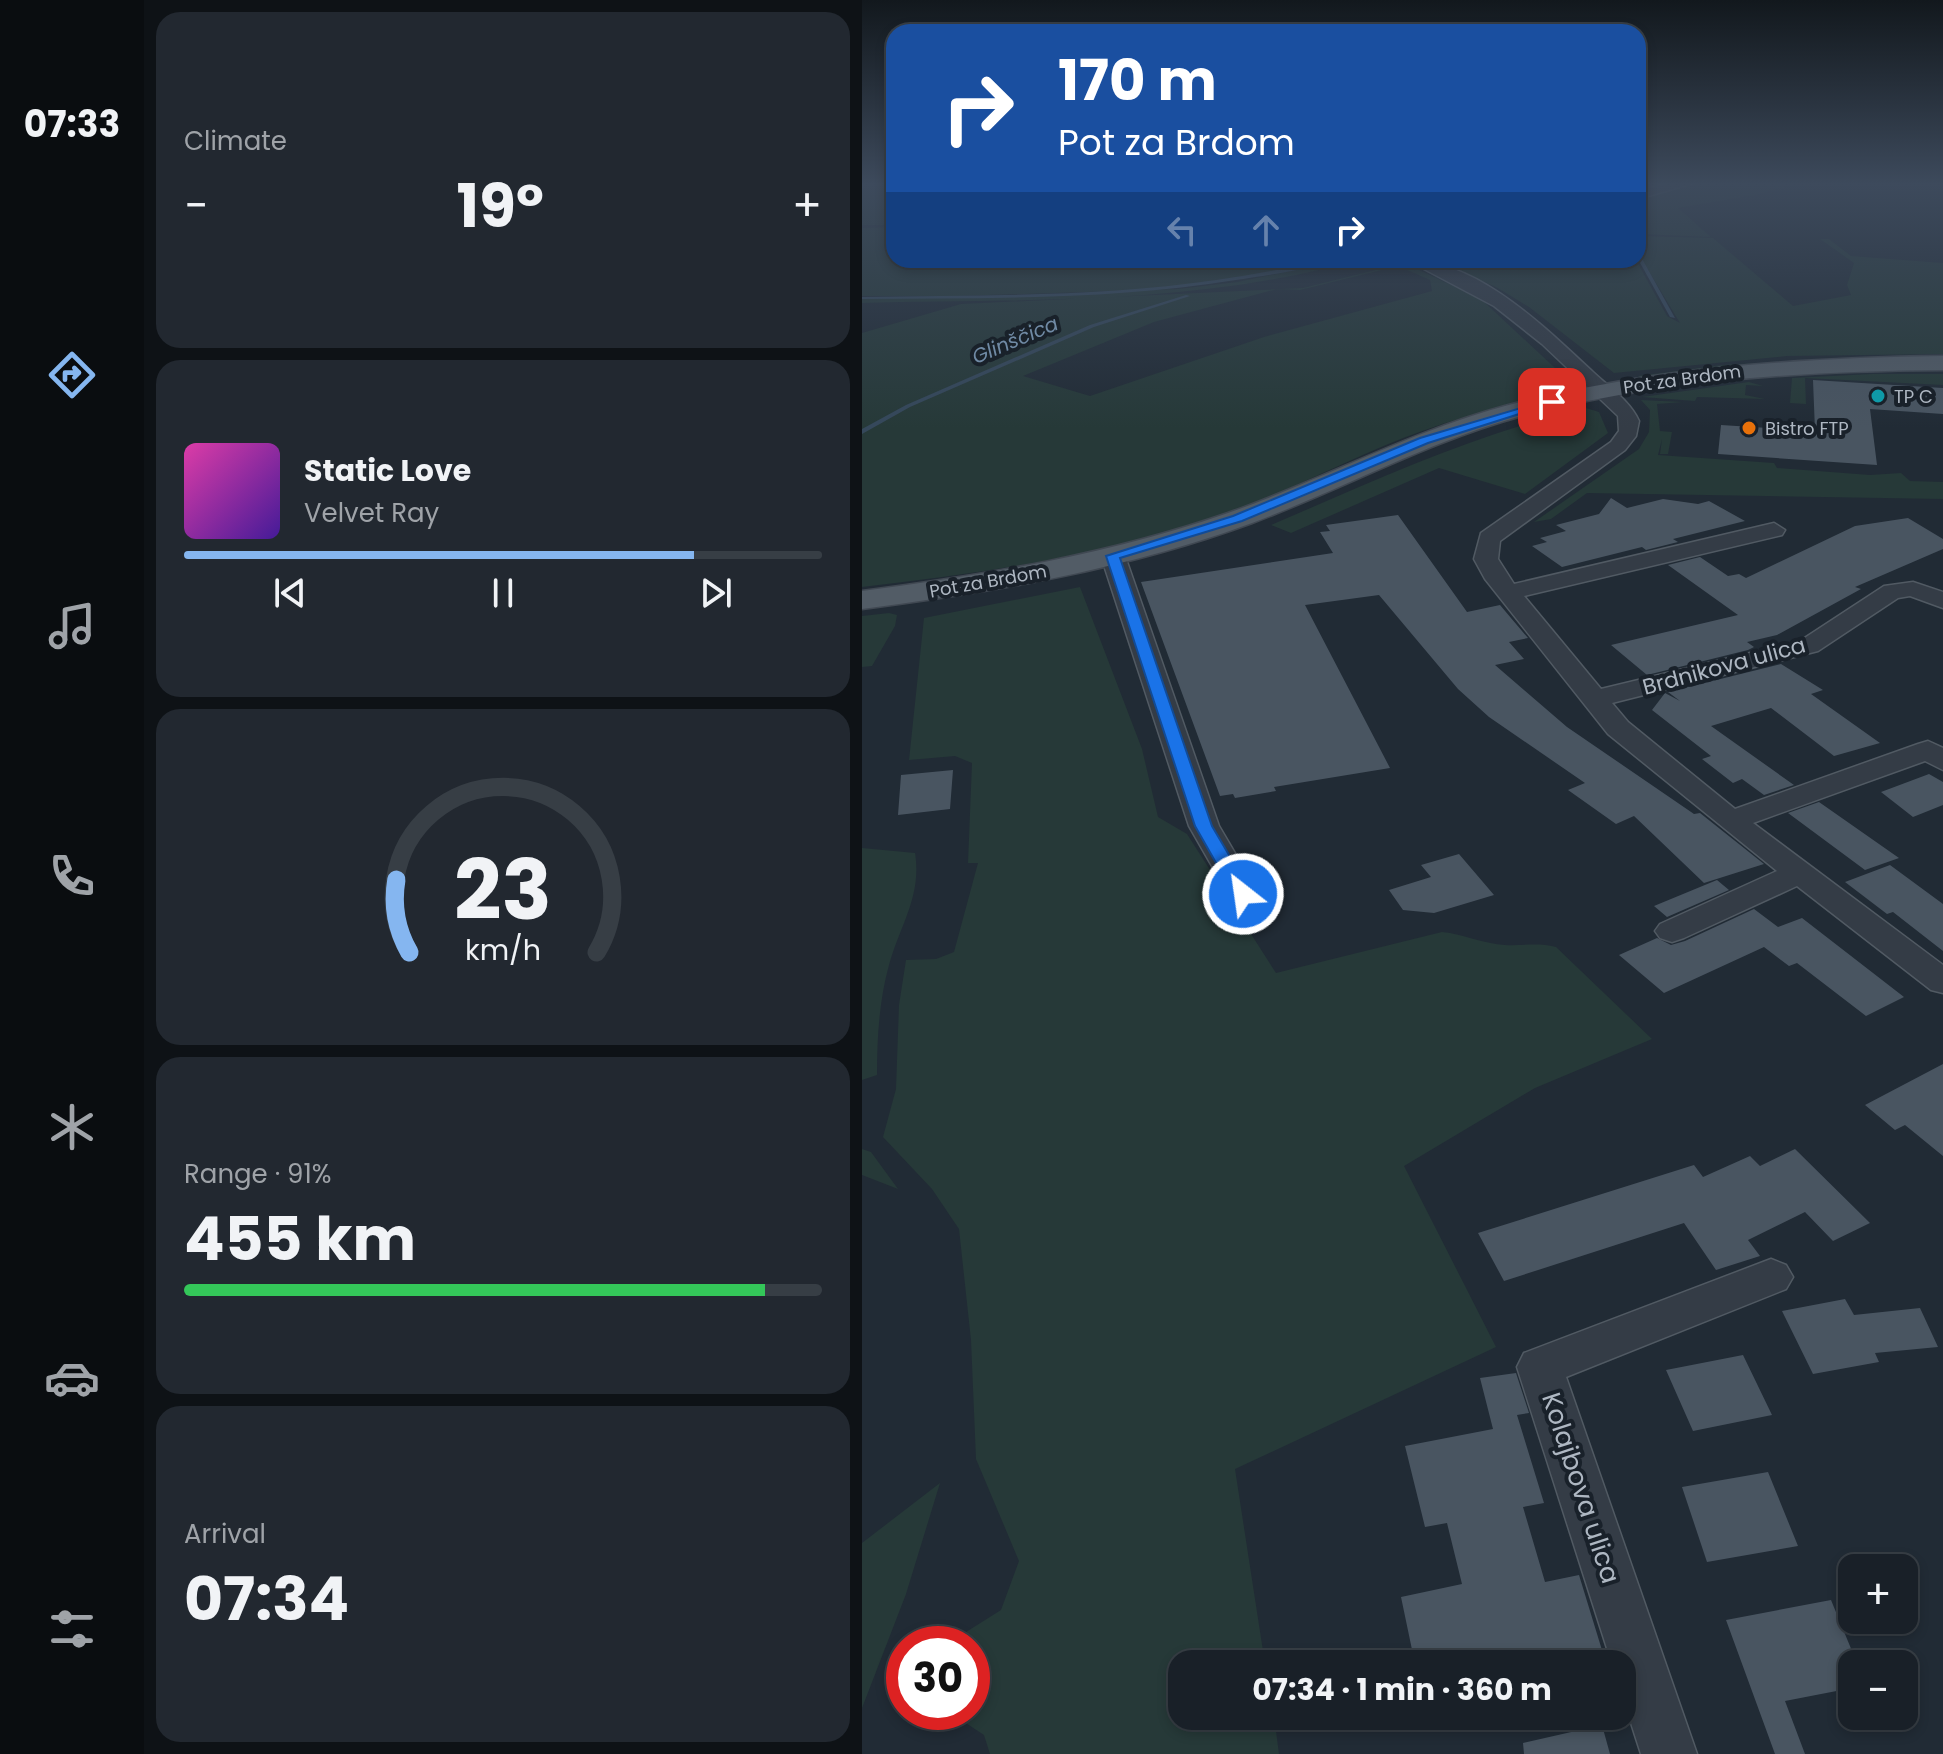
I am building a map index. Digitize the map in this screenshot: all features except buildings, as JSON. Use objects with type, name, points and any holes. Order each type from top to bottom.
[{"type":"main road","name":"Pot za Brdom","points":[[862,600],[1022,576],[1113,556],[1265,509],[1453,430],[1602,390],[1768,369],[1943,363]]},
{"type":"street","points":[[1434,268],[1476,285],[1505,303],[1626,413],[1629,432],[1618,446],[1489,538],[1486,559],[1508,593],[1618,728],[1731,821],[1943,982]]},
{"type":"street","points":[[1508,593],[1774,530]]},
{"type":"street","points":[[1113,556],[1204,826],[1243,894]]},
{"type":"street","name":"Brdnikova ulica","points":[[1595,699],[1809,646],[1892,591],[1913,589],[1938,598]]},
{"type":"street","points":[[1731,821],[1928,750],[1943,761]]},
{"type":"street","points":[[1672,931],[1802,872]]},
{"type":"street","name":"Kolajbova ulica","points":[[1669,1754],[1540,1367],[1771,1277]]},
{"type":"green space","points":[[862,264],[886,264],[886,268],[1290,268],[1249,277],[1140,291],[1028,296],[862,296]]},
{"type":"green space","points":[[1646,264],[1743,264],[1793,306],[1851,295],[1847,285],[1854,264],[1943,264],[1943,354],[1787,356],[1614,373],[1529,307],[1496,287],[1451,268],[1640,268],[1667,316],[1680,323]]},
{"type":"green space","points":[[1305,268],[1327,268],[1212,289],[1154,294],[862,303],[862,299],[1178,289],[1237,282]]},
{"type":"green space","points":[[1390,268],[1300,290],[1279,289],[1303,288]]},
{"type":"green space","points":[[1403,268],[1415,268],[1481,299],[1554,367],[1566,383],[1547,390],[1550,396],[1433,427],[1261,500],[1181,528],[1046,561],[862,587],[862,333],[961,304],[1276,289],[1154,322],[1023,376],[1090,396],[1264,337],[1432,291],[1430,280]]},
{"type":"green space","points":[[1863,357],[1943,357],[1725,367],[1642,378],[1638,376],[1722,365]]},
{"type":"green space","points":[[1943,374],[1943,385],[1805,378],[1806,404],[1790,403],[1792,378]]},
{"type":"green space","points":[[1749,382],[1763,386],[1746,385],[1745,395],[1765,399],[1697,397],[1695,401],[1642,397]]},
{"type":"green space","points":[[1641,400],[1683,402],[1657,404],[1660,431],[1672,432],[1668,454],[1660,454],[1662,439],[1658,455],[1774,463],[1777,468],[1870,475],[1901,473],[1910,481],[1943,482],[1943,499],[1587,493],[1551,519],[1534,522],[1639,449],[1649,432],[1650,410]]},
{"type":"green space","points":[[1586,408],[1599,412],[1608,433],[1525,494],[1439,468],[1291,533],[1271,525],[1465,444]]},
{"type":"green space","points":[[1080,587],[1142,749],[1158,817],[1187,834],[1276,973],[1442,932],[1497,944],[1556,947],[1652,1039],[1535,1088],[1404,1166],[1496,1347],[1235,1469],[1263,1650],[1168,1650],[1168,1730],[1276,1730],[1279,1754],[990,1754],[984,1735],[976,1730],[990,1730],[990,1626],[976,1626],[1001,1610],[1019,1561],[976,1459],[971,1340],[959,1229],[932,1189],[883,1137],[896,1089],[899,1005],[906,960],[936,959],[954,952],[978,863],[968,863],[972,763],[955,756],[909,760],[924,618]]},
{"type":"green space","points":[[897,615],[895,626],[872,666],[862,667],[862,616]]},
{"type":"green space","points":[[862,848],[915,853],[916,869],[913,897],[889,965],[883,992],[877,1075],[862,1080]]},
{"type":"green space","points":[[862,1149],[871,1152],[898,1189],[862,1175]]},
{"type":"green space","points":[[940,1483],[906,1594],[894,1626],[886,1626],[886,1646],[862,1708],[862,1543]]},
{"type":"waterway","name":"Glinščica","points":[[862,298],[1039,295],[1156,289],[1294,268]]},
{"type":"waterway","points":[[1645,268],[1673,317]]},
{"type":"waterway","name":"Glinščica","points":[[862,432],[908,406],[1092,326],[1188,296]]},
{"type":"place","name":"TP C","points":[[1878,396]]},
{"type":"place","name":"Bistro FTP","points":[[1749,428]]},
{"type":"route","points":[[1243,894],[1204,826],[1113,556],[1237,519],[1453,430],[1552,402]]}]
